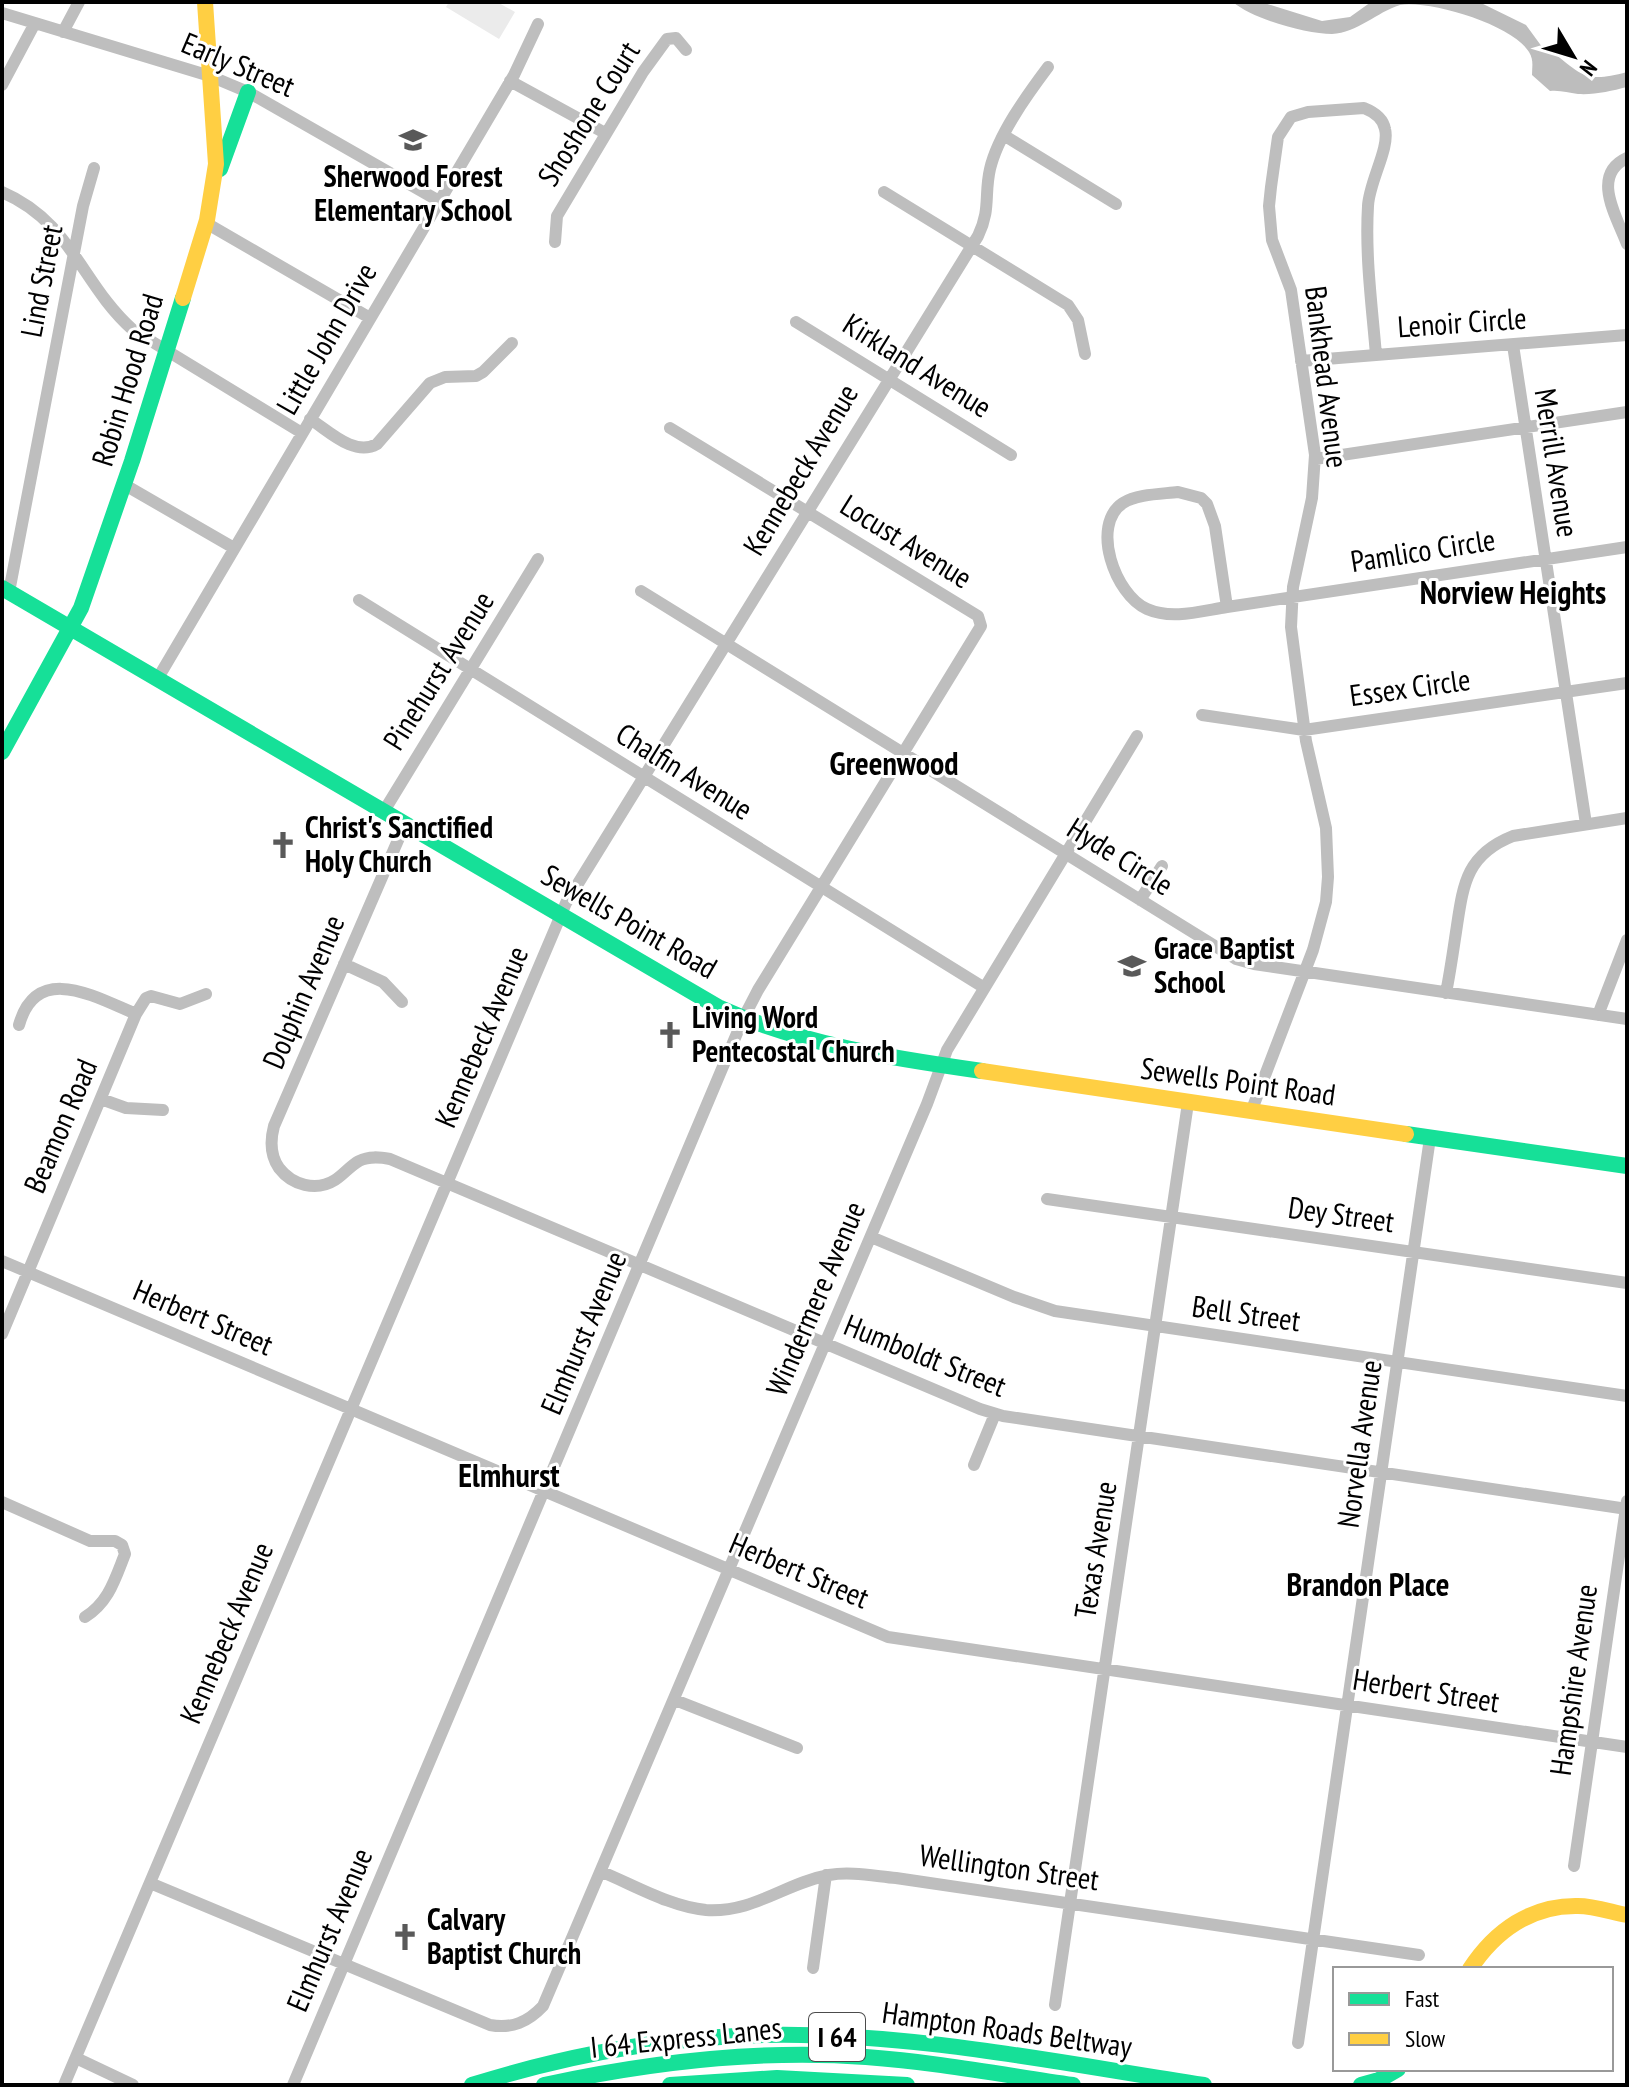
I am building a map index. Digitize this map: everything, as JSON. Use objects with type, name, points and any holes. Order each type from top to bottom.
[{"type":"main road","name":"Robin Hood Road","points":[[2,752],[72,628],[125,485],[206,223],[215,182],[205,2]]},
{"type":"main road","points":[[215,182],[248,92]]},
{"type":"main road","name":"Sewells Point Road","points":[[6,590],[743,1019],[797,1040],[1188,1103],[1627,1166]]},
{"type":"main road","points":[[1471,1967],[1499,1933],[1535,1913],[1563,1906],[1578,1906],[1627,1915]]},
{"type":"main road","name":"Hampton Roads Beltway","points":[[472,2085],[560,2060],[612,2050],[702,2039],[793,2035],[922,2044],[1204,2085]]},
{"type":"main road","name":"I 64 Express Lanes","points":[[544,2085],[639,2065],[755,2054],[812,2054],[919,2062],[1073,2085]]},
{"type":"main road","points":[[1361,2085],[1395,2071]]},
{"type":"main road","name":"I 64","points":[[670,2085],[777,2078],[907,2085]]},
{"type":"street","points":[[63,32],[79,2]]},
{"type":"street","name":"Early Street","points":[[2,13],[210,76],[248,92],[439,201]]},
{"type":"street","points":[[2,85],[35,23]]},
{"type":"street","name":"Little John Drive","points":[[158,678],[510,81],[538,24]]},
{"type":"street","name":"Shoshone Court","points":[[555,242],[557,216],[643,72],[667,39],[681,40],[686,50]]},
{"type":"street","name":"Kennebeck Avenue","points":[[64,2085],[560,914],[887,378],[972,245],[987,212],[990,171],[1019,109],[1048,67]]},
{"type":"street","points":[[510,81],[605,133]]},
{"type":"street","name":"Bankhead Avenue","points":[[1251,1112],[1305,970],[1326,902],[1326,828],[1304,730],[1293,652],[1292,598],[1312,498],[1315,459],[1291,290],[1272,240],[1269,206],[1281,129],[1291,117],[1308,112],[1364,108],[1372,111],[1384,124],[1386,141],[1372,179],[1368,205],[1367,244],[1376,355]]},
{"type":"street","points":[[1005,136],[1116,204]]},
{"type":"street","points":[[1627,158],[1611,170],[1607,186],[1627,244]]},
{"type":"street","name":"Lind Street","points":[[6,590],[83,206],[94,168]]},
{"type":"street","points":[[2,192],[38,212],[61,234],[121,319],[167,352],[302,433]]},
{"type":"street","points":[[884,192],[1068,305],[1078,320],[1085,354]]},
{"type":"street","points":[[206,223],[370,318]]},
{"type":"street","name":"Kirkland Avenue","points":[[796,322],[1011,455]]},
{"type":"street","name":"Lenoir Circle","points":[[1301,361],[1627,335]]},
{"type":"street","points":[[310,419],[353,446],[370,447],[430,383],[445,377],[476,376],[512,343]]},
{"type":"street","name":"Merrill Avenue","points":[[1513,345],[1586,824]]},
{"type":"street","points":[[1315,459],[1627,412]]},
{"type":"street","name":"Locust Avenue","points":[[670,428],[978,616],[979,632]]},
{"type":"street","points":[[125,485],[234,548]]},
{"type":"street","name":"Pamlico Circle","points":[[1227,607],[1215,526],[1207,504],[1201,498],[1178,492],[1131,499],[1117,509],[1109,526],[1110,554],[1117,580],[1129,596],[1147,609],[1160,613],[1184,614],[1627,547]]},
{"type":"street","name":"Pinehurst Avenue","points":[[384,811],[538,559]]},
{"type":"street","name":"Hyde Circle","points":[[641,591],[1236,959],[1627,1019]]},
{"type":"street","name":"Chalfin Avenue","points":[[359,600],[983,987]]},
{"type":"street","name":"Elmhurst Avenue","points":[[293,2085],[743,1019],[979,632]]},
{"type":"street","name":"Essex Circle","points":[[1202,715],[1304,730],[1627,683]]},
{"type":"street","name":"Windermere Avenue","points":[[150,1883],[490,2025],[517,2024],[536,2014],[547,1999],[602,1872],[927,1104],[939,1065],[983,987],[1137,736]]},
{"type":"street","points":[[1446,993],[1463,889],[1481,855],[1513,836],[1627,818]]},
{"type":"street","name":"Dolphin Avenue","points":[[291,1179],[277,1165],[271,1136],[405,824]]},
{"type":"street","points":[[1140,900],[1162,866]]},
{"type":"street","points":[[1598,1015],[1627,940]]},
{"type":"street","points":[[344,964],[383,982],[402,1002]]},
{"type":"street","points":[[19,1025],[35,996],[50,988],[88,995],[136,1014],[146,998],[151,996],[180,1004],[206,994]]},
{"type":"street","name":"Beamon Road","points":[[2,1334],[136,1014]]},
{"type":"street","points":[[101,1099],[126,1108],[163,1110]]},
{"type":"street","name":"Texas Avenue","points":[[1055,2005],[1188,1103]]},
{"type":"street","name":"Norvella Avenue","points":[[1298,2043],[1430,1138]]},
{"type":"street","name":"Humboldt Street","points":[[291,1179],[309,1186],[319,1186],[337,1179],[360,1160],[380,1157],[995,1414],[1626,1508]]},
{"type":"street","name":"Dey Street","points":[[1047,1199],[1627,1283]]},
{"type":"street","name":"Bell Street","points":[[871,1237],[1055,1311],[1627,1396]]},
{"type":"street","name":"Herbert Street","points":[[2,1261],[896,1639],[1627,1747]]},
{"type":"street","points":[[974,1465],[995,1414]]},
{"type":"street","name":"Hampshire Avenue","points":[[1574,1866],[1627,1501]]},
{"type":"street","points":[[2,1502],[90,1541],[115,1541],[122,1545],[125,1554],[109,1594],[85,1617]]},
{"type":"street","points":[[675,1700],[797,1748]]},
{"type":"street","name":"Wellington Street","points":[[602,1872],[681,1904],[708,1910],[747,1906],[826,1875],[841,1874],[896,1878],[1419,1955]]},
{"type":"street","points":[[813,1968],[826,1875]]},
{"type":"street","points":[[76,2058],[133,2085]]},
{"type":"shaded area","points":[[449,2],[497,2],[515,12],[499,39],[446,7]]},
{"type":"shaded area","points":[[1233,2],[1261,2],[1322,21],[1350,17],[1371,2],[1479,2],[1526,25],[1545,51],[1549,49],[1584,74],[1601,77],[1627,72],[1627,87],[1591,94],[1550,91],[1532,75],[1531,55],[1520,42],[1470,16],[1431,6],[1400,5],[1350,30],[1332,34],[1280,24]]},
{"type":"traffic: fast","points":[[220,169],[248,92]]},
{"type":"traffic: fast","points":[[2,752],[81,608],[132,461],[183,298]]},
{"type":"traffic: fast","points":[[2,588],[718,1007],[814,1041],[982,1071]]},
{"type":"traffic: fast","points":[[1406,1134],[1627,1166]]},
{"type":"traffic: fast","points":[[472,2085],[544,2065],[616,2050],[690,2039],[764,2035],[875,2038],[930,2044],[1204,2085]]},
{"type":"traffic: fast","points":[[544,2085],[704,2059],[785,2055],[892,2059],[1073,2085]]},
{"type":"traffic: fast","points":[[1361,2085],[1395,2071]]},
{"type":"traffic: fast","points":[[670,2085],[777,2078],[907,2085]]},
{"type":"traffic: slow","points":[[183,298],[207,220],[216,164],[205,2]]},
{"type":"traffic: slow","points":[[982,1071],[1406,1134]]},
{"type":"traffic: slow","points":[[1471,1967],[1503,1932],[1530,1915],[1561,1907],[1584,1906],[1627,1915]]},
{"type":"place","name":"Sherwood Forest Elementary School","points":[[413,140]]},
{"type":"place","name":"Christ's Sanctified Holy Church","points":[[283,845]]},
{"type":"place","name":"Grace Baptist School","points":[[1132,966]]},
{"type":"place","name":"Living Word Pentecostal Church","points":[[670,1035]]},
{"type":"place","name":"Calvary Baptist Church","points":[[405,1937]]},
{"type":"district","name":"Norview Heights","points":[[1513,593]]},
{"type":"district","name":"Greenwood","points":[[894,764]]},
{"type":"district","name":"Elmhurst","points":[[509,1476]]},
{"type":"district","name":"Brandon Place","points":[[1368,1585]]}]
